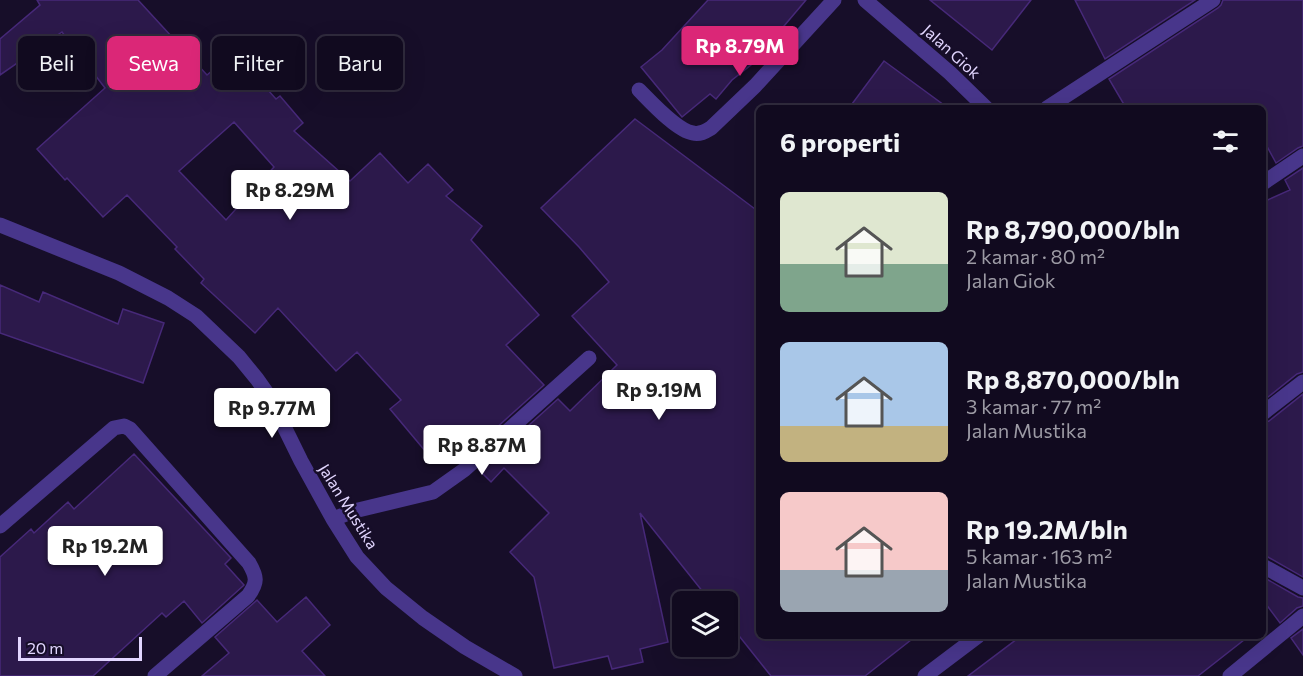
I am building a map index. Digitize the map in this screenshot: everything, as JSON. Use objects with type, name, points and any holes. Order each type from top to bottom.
[{"type":"street","points":[[639,90],[672,123],[692,134],[703,133],[755,86],[834,0]]},
{"type":"street","name":"Jalan Giok","points":[[865,0],[950,73],[983,105]]},
{"type":"street","points":[[1052,105],[1213,0]]},
{"type":"street","points":[[1266,181],[1303,156]]},
{"type":"street","name":"Jalan Mustika","points":[[0,225],[119,273],[168,298],[196,316],[239,357],[269,396],[301,461],[357,557],[386,588],[431,624],[515,676]]},
{"type":"street","points":[[333,519],[354,511],[433,492],[464,470],[589,358]]},
{"type":"street","points":[[1266,411],[1303,382]]},
{"type":"street","points":[[0,526],[114,428],[124,426],[130,429],[249,563],[255,573],[256,581],[248,596],[155,676]]},
{"type":"street","points":[[1266,568],[1303,588]]},
{"type":"street","points":[[1230,676],[1303,616]]},
{"type":"street","points":[[925,676],[974,639]]},
{"type":"building","points":[[37,0],[138,0],[171,36],[107,36],[107,90],[200,90],[200,67],[207,75],[212,71],[212,90],[268,90],[276,99],[280,96],[303,123],[294,131],[350,181],[380,153],[408,183],[428,164],[453,190],[446,196],[482,226],[471,240],[539,315],[506,345],[544,385],[465,456],[451,441],[431,458],[390,409],[401,400],[357,352],[336,371],[278,308],[255,333],[201,283],[204,279],[127,195],[103,217],[37,149],[105,88],[95,75],[95,36],[65,36],[62,32],[56,36],[18,36],[18,63],[0,75],[0,39],[40,5]],"holes":[[[234,122],[274,167],[226,220],[179,171]]]},
{"type":"building","points":[[708,0],[806,0],[751,65],[732,80],[716,99],[710,94],[682,117],[641,67],[662,50]]},
{"type":"building","points":[[930,0],[1031,0],[992,50]]},
{"type":"building","points":[[1075,0],[1195,0],[1105,59]]},
{"type":"building","points":[[1223,0],[1303,0],[1303,146],[1276,163],[1266,145],[1266,105],[1124,105],[1109,79],[1221,5]]},
{"type":"building","points":[[884,61],[944,105],[851,105]]},
{"type":"building","points":[[635,119],[756,210],[756,639],[912,639],[865,676],[771,676],[738,635],[738,591],[702,591],[640,513],[668,642],[640,649],[643,662],[612,669],[608,656],[554,668],[534,577],[510,552],[549,513],[504,468],[491,482],[479,470],[558,399],[570,411],[617,365],[572,316],[609,282],[541,208]]},
{"type":"building","points":[[1303,168],[1303,372],[1297,374],[1266,399],[1266,201],[1290,190],[1285,180]]},
{"type":"building","points":[[0,285],[39,302],[43,292],[118,324],[123,309],[164,323],[143,383],[0,333]]},
{"type":"building","points":[[1303,394],[1303,577],[1266,557],[1266,422]]},
{"type":"building","points":[[134,454],[231,558],[225,564],[244,585],[202,623],[184,601],[166,617],[162,613],[93,676],[0,676],[0,557],[31,529],[34,533],[68,502],[74,509]]},
{"type":"building","points":[[1266,579],[1303,598],[1303,606],[1297,608],[1280,623],[1266,604]]},
{"type":"building","points":[[306,597],[330,625],[302,651],[325,676],[202,676],[229,653],[215,637],[257,600],[277,622]]},
{"type":"building","points":[[1303,629],[1303,655],[1291,638]]},
{"type":"building","points":[[1017,639],[1245,639],[1198,676],[968,676]]}]
